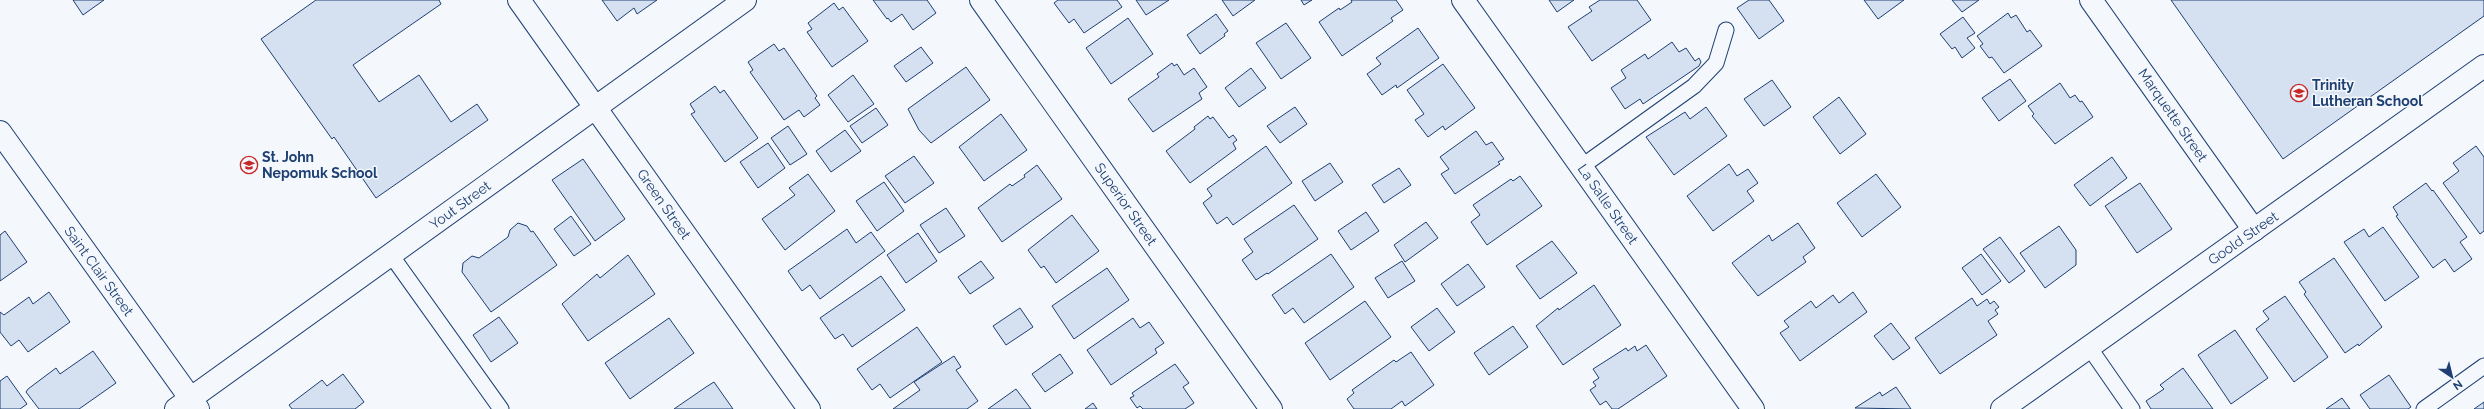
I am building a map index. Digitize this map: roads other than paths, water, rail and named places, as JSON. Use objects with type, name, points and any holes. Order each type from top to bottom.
[{"type":"street","name":"Green Street","points":[[518,0],[809,409]]},
{"type":"street","name":"Yout Street","points":[[188,405],[391,255],[745,0]]},
{"type":"street","name":"Superior Street","points":[[981,0],[1271,409]]},
{"type":"street","name":"La Salle Street","points":[[1463,0],[1753,409]]},
{"type":"street","name":"Marquette Street","points":[[2091,0],[2254,230]]},
{"type":"street","name":"Goold Street","points":[[2002,409],[2484,66]]},
{"type":"street","name":"Saint Clair Street","points":[[0,132],[188,405]]},
{"type":"lane","points":[[1581,167],[1694,86],[1716,63],[1726,30]]},
{"type":"lane","points":[[391,255],[501,409]]},
{"type":"lane","points":[[2089,347],[2132,409]]},
{"type":"lane","points":[[2424,409],[2484,366]]},
{"type":"place","name":"Trinity Lutheran School","points":[[2299,93]]},
{"type":"place","name":"St. John Nepomuk School","points":[[249,165]]}]
